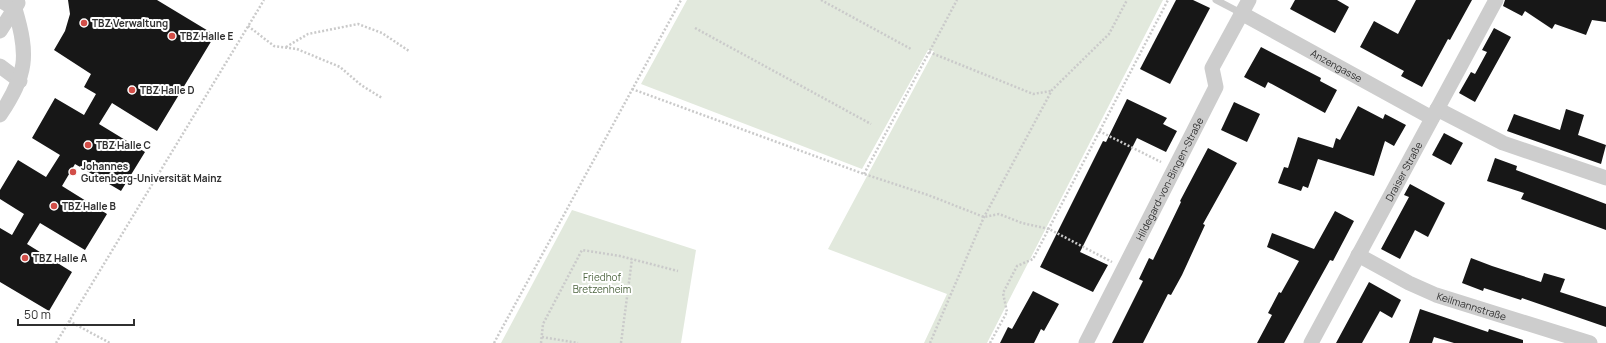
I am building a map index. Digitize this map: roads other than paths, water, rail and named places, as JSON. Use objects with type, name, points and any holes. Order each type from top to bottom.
[{"type":"street","points":[[0,0],[17,4]]},
{"type":"street","name":"Hildegard-von-Bingen-Straße","points":[[1086,343],[1173,168],[1216,86],[1212,68],[1249,0]]},
{"type":"street","name":"Draiser Straße","points":[[1311,343],[1496,0]]},
{"type":"street","points":[[0,31],[17,4]]},
{"type":"street","points":[[0,115],[15,92],[20,81],[23,64],[23,38],[17,4]]},
{"type":"street","name":"Anzengasse","points":[[1241,13],[1435,113],[1503,142],[1606,178]]},
{"type":"street","points":[[0,66],[20,81]]},
{"type":"street","name":"Keilmannstraße","points":[[1358,255],[1409,283],[1436,295],[1590,343]]},
{"type":"lane","points":[[1216,0],[1241,13]]},
{"type":"place","name":"TBZ Verwaltung","points":[[84,23]]},
{"type":"place","name":"TBZ Halle E","points":[[172,36]]},
{"type":"place","name":"TBZ Halle D","points":[[132,90]]},
{"type":"place","name":"TBZ Halle C","points":[[88,145]]},
{"type":"place","name":"Johannes Gutenberg-Universität Mainz","points":[[73,172]]},
{"type":"place","name":"TBZ Halle B","points":[[54,206]]},
{"type":"place","name":"TBZ Halle A","points":[[25,258]]},
{"type":"park label","name":"Friedhof Bretzenheim","points":[[602,282]]}]
